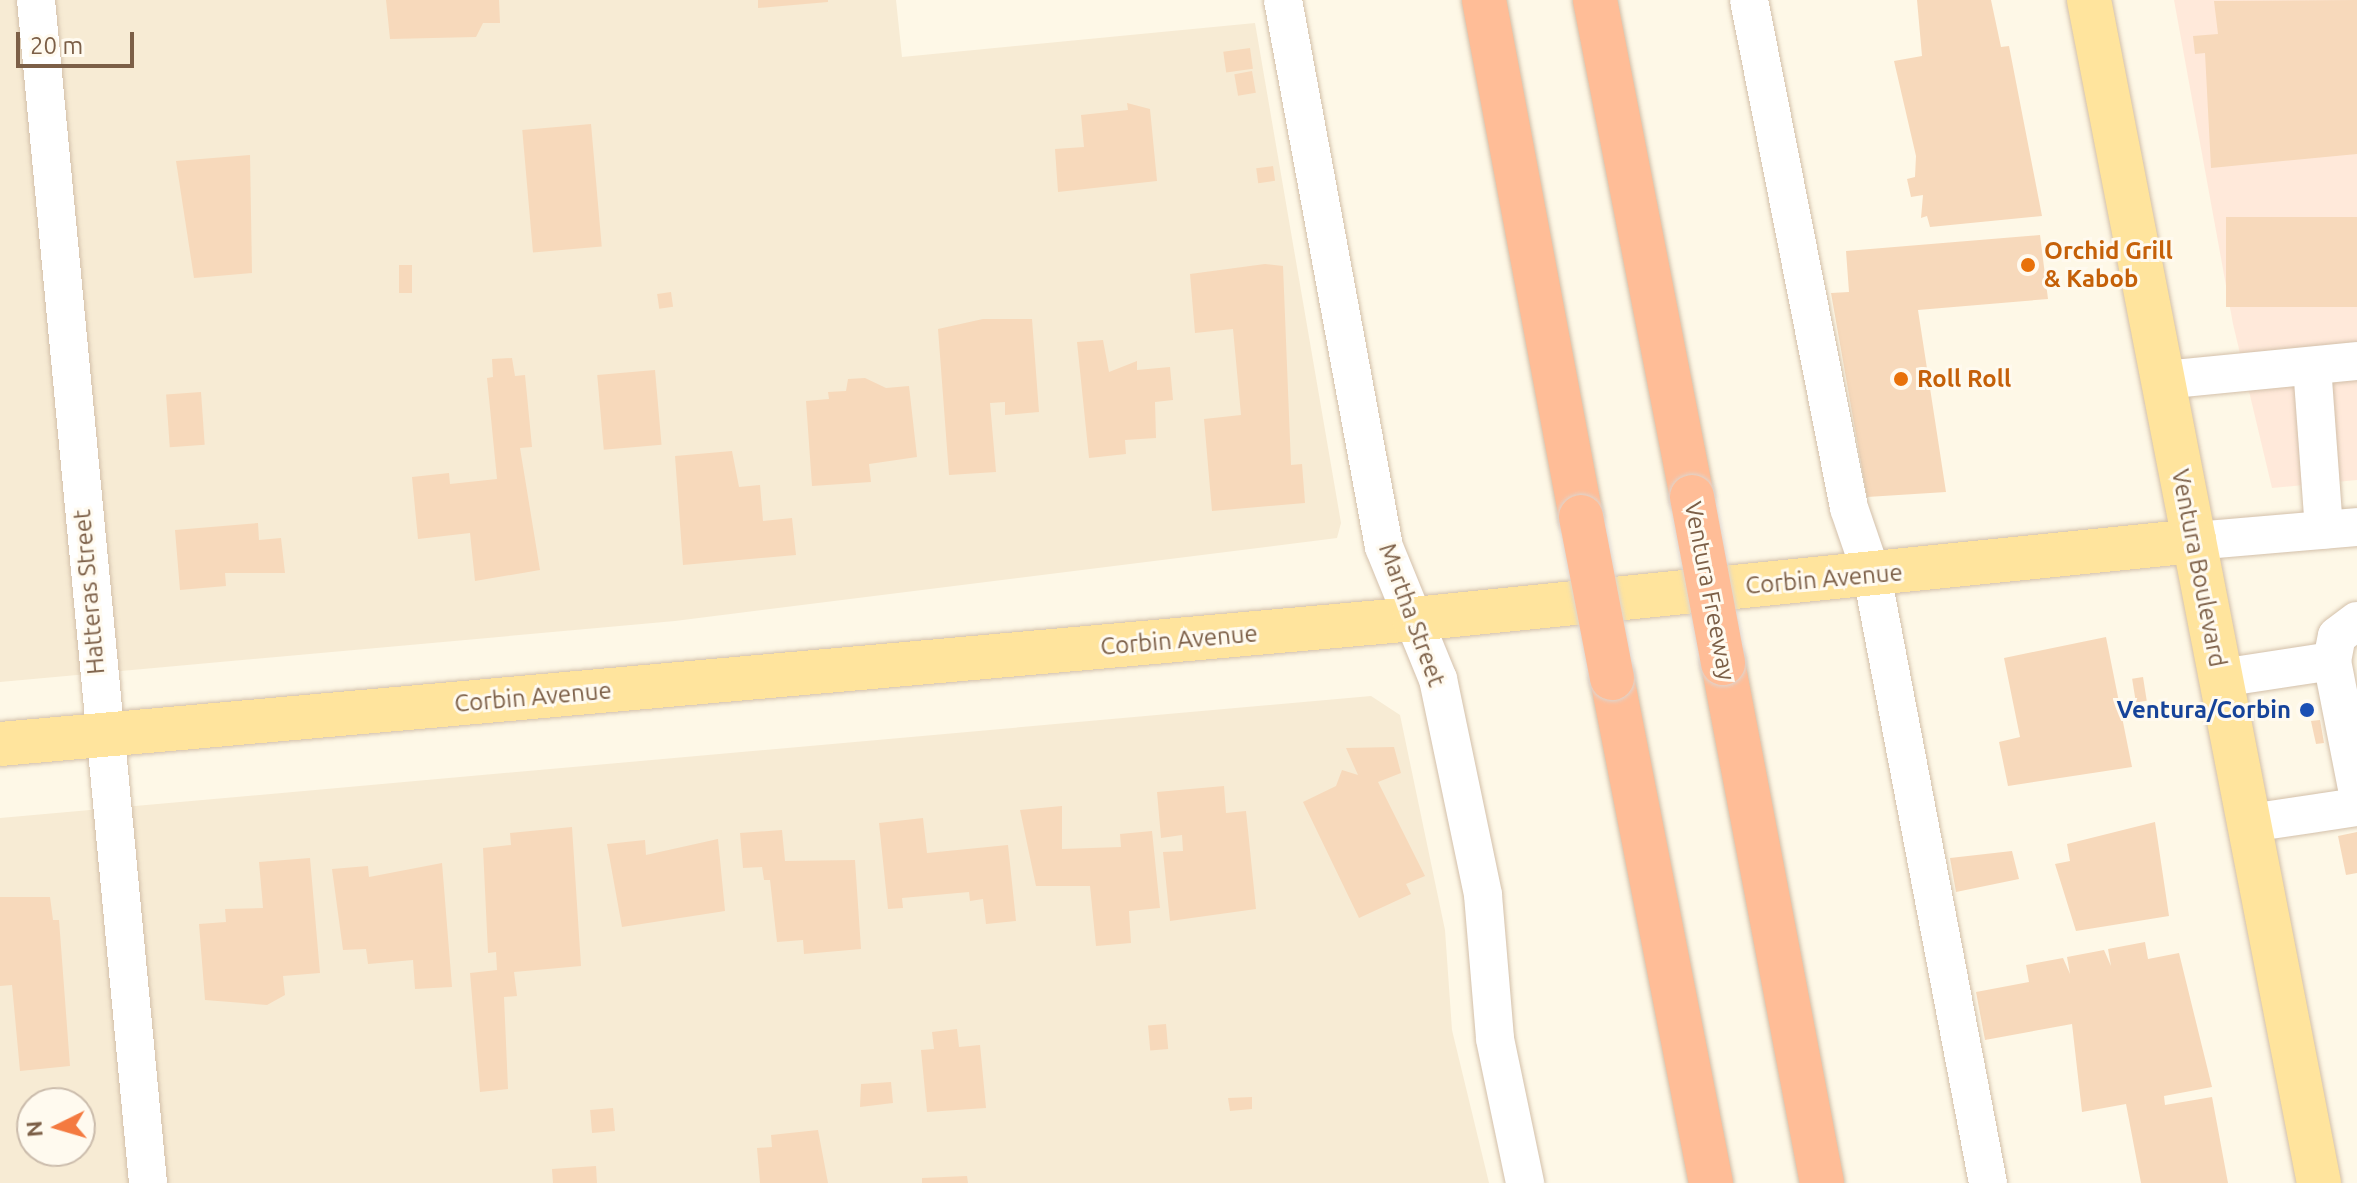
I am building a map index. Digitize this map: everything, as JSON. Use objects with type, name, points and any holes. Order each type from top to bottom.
[{"type":"highway","points":[[1484,0],[1711,1183]]},
{"type":"highway","name":"Ventura Freeway","points":[[1595,0],[1822,1183]]},
{"type":"main road","name":"Ventura Boulevard","points":[[2089,0],[2319,1183]]},
{"type":"main road","name":"Corbin Avenue","points":[[0,744],[1414,619],[2194,541]]},
{"type":"street","name":"Hatteras Street","points":[[36,0],[103,735],[148,1183]]},
{"type":"street","name":"Martha Street","points":[[1283,0],[1384,547],[1438,679],[1483,895],[1495,1039],[1525,1183]]},
{"type":"street","points":[[1749,0],[1849,508],[1872,575],[1988,1183]]},
{"type":"street","points":[[2163,380],[2357,361]]},
{"type":"street","points":[[2312,366],[2341,528]]},
{"type":"street","name":"Corbin Avenue","points":[[2194,541],[2341,528]]},
{"type":"street","points":[[2357,621],[2337,636],[2332,661],[2357,789]]},
{"type":"street","points":[[2221,678],[2332,661]]},
{"type":"street","points":[[2250,823],[2357,807]]},
{"type":"shaded area","points":[[0,0],[896,0],[902,57],[1255,23],[1341,523],[1337,538],[675,621],[0,682]]},
{"type":"shaded area","points":[[2174,0],[2357,0],[2357,480],[2272,488],[2233,324]]},
{"type":"shaded area","points":[[1371,696],[1400,715],[1445,930],[1452,1030],[1489,1183],[0,1183],[0,818]]},
{"type":"building","points":[[386,0],[499,0],[500,23],[483,23],[476,37],[390,39]]},
{"type":"building","points":[[758,0],[828,0],[828,2],[758,8]]},
{"type":"building","points":[[1917,0],[1991,0],[2001,47],[2009,46],[2042,216],[1930,227],[1927,216],[1921,218],[1923,195],[1911,197],[1907,179],[1915,177],[1916,156],[1894,61],[1922,56]]},
{"type":"building","points":[[2357,0],[2357,154],[2211,168],[2205,53],[2195,54],[2193,36],[2218,34],[2214,1]]},
{"type":"building","points":[[1250,48],[1253,69],[1226,73],[1223,52]]},
{"type":"building","points":[[1252,71],[1256,93],[1238,96],[1234,74]]},
{"type":"building","points":[[1127,103],[1150,109],[1157,181],[1058,192],[1055,149],[1084,147],[1081,115],[1128,110]]},
{"type":"building","points":[[591,124],[602,247],[533,253],[522,130]]},
{"type":"building","points":[[250,155],[252,273],[194,278],[176,161]]},
{"type":"building","points":[[1273,166],[1275,181],[1258,183],[1256,168]]},
{"type":"building","points":[[2226,217],[2357,217],[2357,307],[2226,307]]},
{"type":"building","points":[[2040,235],[2048,299],[1918,310],[1946,492],[1867,497],[1831,293],[1849,292],[1846,251]]},
{"type":"building","points":[[1265,264],[1283,266],[1291,465],[1302,464],[1305,503],[1212,511],[1204,419],[1241,415],[1233,329],[1195,333],[1190,274]]},
{"type":"building","points":[[399,265],[412,265],[412,293],[399,293]]},
{"type":"building","points":[[671,292],[673,307],[659,309],[657,294]]},
{"type":"building","points":[[983,319],[1032,319],[1039,412],[1005,415],[1005,402],[990,403],[996,472],[949,475],[938,329]]},
{"type":"building","points":[[1103,340],[1109,372],[1137,361],[1137,370],[1170,367],[1173,400],[1155,402],[1156,438],[1125,440],[1126,454],[1089,458],[1077,342]]},
{"type":"building","points":[[512,358],[515,376],[525,375],[532,447],[520,448],[540,570],[475,581],[470,533],[418,539],[412,477],[449,473],[450,484],[497,479],[487,378],[493,377],[492,359]]},
{"type":"building","points":[[655,370],[662,445],[604,450],[597,375]]},
{"type":"building","points":[[865,378],[886,388],[909,386],[917,457],[869,464],[871,482],[812,486],[806,401],[829,399],[828,392],[846,391],[848,379]]},
{"type":"building","points":[[201,392],[205,445],[170,447],[166,394]]},
{"type":"building","points":[[732,451],[739,487],[760,485],[763,521],[792,518],[796,555],[683,565],[675,456]]},
{"type":"building","points":[[258,523],[259,540],[281,538],[285,573],[225,573],[226,586],[180,590],[175,530]]},
{"type":"building","points":[[2106,637],[2132,767],[2008,786],[1999,742],[2020,737],[2004,658]]},
{"type":"building","points":[[2143,677],[2147,701],[2136,702],[2132,679]]},
{"type":"building","points":[[2320,720],[2324,743],[2316,744],[2311,721]]},
{"type":"building","points":[[1394,747],[1401,773],[1378,782],[1425,876],[1406,884],[1411,894],[1359,918],[1303,802],[1336,786],[1342,770],[1358,775],[1346,748]]},
{"type":"building","points":[[1224,786],[1226,813],[1246,811],[1256,909],[1170,921],[1163,852],[1183,851],[1182,835],[1161,838],[1157,792]]},
{"type":"building","points":[[1062,806],[1062,849],[1121,847],[1120,834],[1152,831],[1160,908],[1129,911],[1131,943],[1096,946],[1090,886],[1036,886],[1020,810]]},
{"type":"building","points":[[923,818],[927,853],[1008,845],[1016,921],[986,924],[983,899],[970,901],[969,892],[902,898],[903,908],[888,909],[879,823]]},
{"type":"building","points":[[2155,822],[2169,916],[2076,931],[2055,864],[2070,861],[2067,844]]},
{"type":"building","points":[[572,827],[581,966],[514,972],[517,996],[504,997],[508,1089],[480,1092],[470,973],[497,970],[496,952],[488,953],[483,848],[511,845],[510,833]]},
{"type":"building","points":[[782,830],[785,861],[855,860],[861,949],[804,954],[803,940],[777,942],[770,880],[764,880],[762,867],[743,868],[740,833]]},
{"type":"building","points":[[2357,832],[2357,873],[2346,875],[2338,836]]},
{"type":"building","points":[[718,839],[725,911],[622,927],[607,844],[645,840],[646,855]]},
{"type":"building","points":[[2012,851],[2019,879],[1956,892],[1950,858]]},
{"type":"building","points":[[310,858],[320,973],[283,976],[285,995],[267,1005],[205,1000],[199,924],[226,922],[225,909],[263,908],[259,862]]},
{"type":"building","points":[[442,863],[452,987],[415,989],[413,960],[368,964],[366,949],[343,950],[332,869],[368,866],[369,877]]},
{"type":"building","points":[[0,897],[50,897],[53,920],[59,920],[70,1066],[20,1071],[12,985],[0,986]]},
{"type":"building","points":[[2145,942],[2148,959],[2179,953],[2212,1087],[2164,1096],[2165,1105],[2212,1097],[2228,1183],[2141,1183],[2126,1104],[2082,1112],[2072,1024],[1985,1040],[1976,992],[2029,982],[2026,965],[2063,958],[2070,974],[2067,957],[2104,950],[2111,966],[2108,949]]},
{"type":"building","points":[[1166,1024],[1168,1049],[1150,1050],[1148,1026]]},
{"type":"building","points":[[957,1029],[959,1047],[980,1045],[986,1108],[927,1112],[921,1050],[934,1049],[932,1032]]},
{"type":"building","points":[[891,1082],[893,1103],[860,1107],[861,1084]]},
{"type":"building","points":[[1252,1097],[1252,1109],[1230,1111],[1228,1098]]},
{"type":"building","points":[[613,1108],[615,1131],[592,1133],[590,1110]]},
{"type":"building","points":[[818,1130],[828,1183],[760,1183],[757,1148],[772,1147],[771,1135]]},
{"type":"building","points":[[596,1166],[597,1183],[553,1183],[552,1169]]},
{"type":"building","points":[[967,1176],[968,1183],[922,1183],[922,1178]]},
{"type":"place","name":"Orchid Grill & Kabob","points":[[2028,265]]},
{"type":"place","name":"Roll Roll","points":[[1901,379]]},
{"type":"place","name":"Ventura/Corbin","points":[[2307,710]]}]
